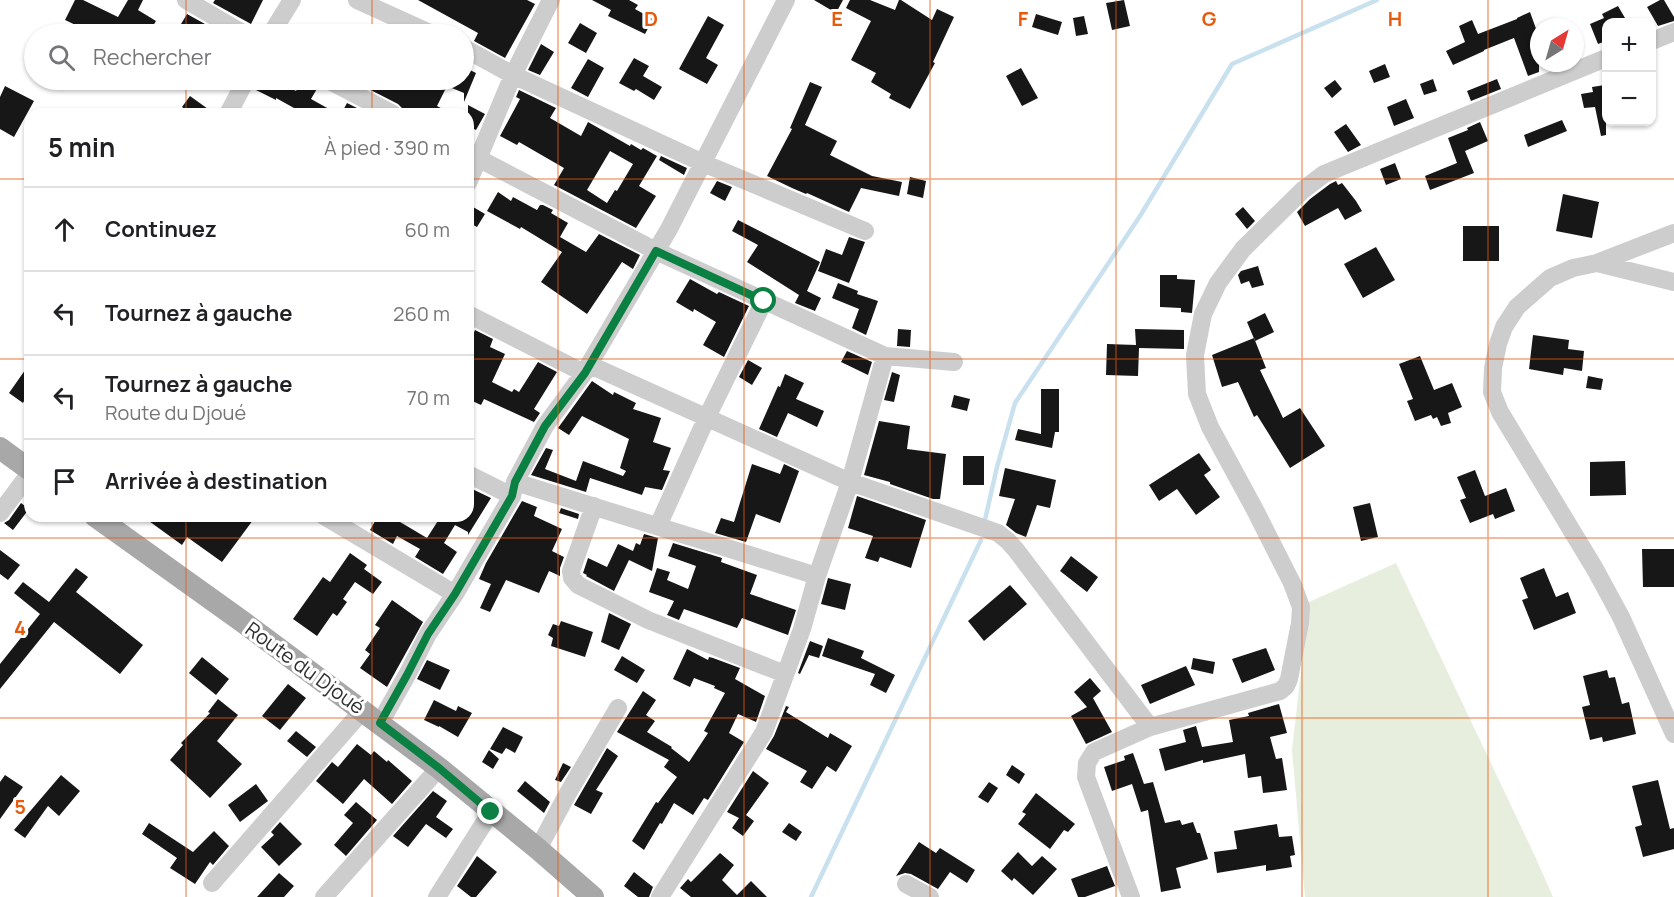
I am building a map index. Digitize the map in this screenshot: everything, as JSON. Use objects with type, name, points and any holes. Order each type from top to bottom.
[{"type":"main road","points":[[0,448],[24,466]]},
{"type":"main road","name":"Route du Djoué","points":[[103,522],[439,768],[593,897]]},
{"type":"street","points":[[186,0],[227,24]]},
{"type":"street","points":[[277,24],[292,0]]},
{"type":"street","points":[[357,0],[410,24]]},
{"type":"street","points":[[474,154],[551,0]]},
{"type":"street","points":[[212,883],[372,717],[407,675],[428,634],[455,594],[514,489],[545,426],[587,369],[656,251],[786,0]]},
{"type":"street","points":[[1656,39],[1674,32]]},
{"type":"street","points":[[474,54],[513,75],[703,163],[865,231]]},
{"type":"street","points":[[1131,897],[1086,777],[1087,763],[1094,752],[1150,727],[1280,691],[1290,679],[1300,623],[1301,607],[1292,583],[1210,427],[1197,394],[1195,355],[1203,314],[1218,283],[1252,241],[1304,190],[1324,174],[1602,60]]},
{"type":"street","points":[[231,108],[241,90]]},
{"type":"street","points":[[346,90],[381,108]]},
{"type":"street","points":[[474,157],[656,251],[885,356],[954,363]]},
{"type":"street","points":[[1672,726],[1621,617],[1595,569],[1500,412],[1492,392],[1493,368],[1498,344],[1504,327],[1517,307],[1550,278],[1573,268],[1597,263],[1674,232]]},
{"type":"street","points":[[1597,263],[1674,282]]},
{"type":"street","points":[[658,526],[707,417],[764,301]]},
{"type":"street","points":[[474,317],[587,369],[707,417],[850,482],[998,533],[1008,541],[1150,727]]},
{"type":"street","points":[[660,897],[764,732],[802,629],[817,576],[850,482],[885,356]]},
{"type":"street","points":[[474,476],[514,489],[594,506],[817,576]]},
{"type":"street","points":[[0,513],[24,479]]},
{"type":"street","points":[[594,506],[571,571],[572,578],[578,585],[648,620],[785,674]]},
{"type":"street","points":[[334,522],[455,594]]},
{"type":"street","points":[[538,849],[618,708]]},
{"type":"street","points":[[324,897],[439,768]]},
{"type":"street","points":[[437,897],[491,812]]},
{"type":"street","points":[[906,884],[930,897]]},
{"type":"green space","points":[[1396,563],[1553,897],[1305,897],[1292,750],[1309,602]]},
{"type":"building","points":[[75,0],[83,0],[118,17],[128,0],[143,0],[138,10],[156,21],[154,24],[74,24],[65,20]]},
{"type":"building","points":[[215,0],[263,0],[251,24],[213,3]]},
{"type":"building","points":[[418,0],[527,0],[535,4],[505,58],[474,41],[478,33],[474,31],[474,24],[462,24]]},
{"type":"building","points":[[592,0],[629,0],[638,5],[635,9],[653,19],[645,34],[608,16],[611,10]]},
{"type":"building","points":[[814,0],[843,0],[836,13]]},
{"type":"building","points":[[850,0],[870,0],[895,10],[901,0],[932,20],[937,9],[954,17],[933,62],[935,63],[910,109],[889,98],[891,94],[871,82],[876,73],[851,60],[871,21],[846,8]]},
{"type":"building","points":[[1124,0],[1130,26],[1112,30],[1106,3]]},
{"type":"building","points":[[1664,0],[1674,21],[1658,26],[1656,18],[1653,18],[1647,7]]},
{"type":"building","points":[[1618,6],[1625,18],[1604,18],[1602,14]]},
{"type":"building","points":[[1530,12],[1532,18],[1530,18],[1530,72],[1539,72],[1528,76],[1514,38],[1453,65],[1446,51],[1465,42],[1459,26],[1472,20],[1478,34]]},
{"type":"building","points":[[187,14],[205,24],[181,24]]},
{"type":"building","points":[[1036,14],[1062,22],[1058,35],[1032,27]]},
{"type":"building","points":[[708,16],[724,25],[706,58],[718,65],[707,84],[679,69]]},
{"type":"building","points":[[1084,16],[1088,34],[1076,36],[1073,18]]},
{"type":"building","points":[[1602,19],[1602,42],[1598,44],[1590,24]]},
{"type":"building","points":[[580,23],[597,33],[586,53],[568,43]]},
{"type":"building","points":[[541,44],[554,52],[540,75],[528,70]]},
{"type":"building","points":[[634,58],[649,66],[643,76],[662,87],[654,100],[636,89],[634,91],[619,83]]},
{"type":"building","points":[[588,59],[604,68],[588,97],[571,88]]},
{"type":"building","points":[[1385,64],[1390,77],[1374,83],[1369,71]]},
{"type":"building","points":[[1021,68],[1038,98],[1022,106],[1006,76]]},
{"type":"building","points":[[1433,79],[1437,91],[1424,95],[1420,84]]},
{"type":"building","points":[[1497,79],[1501,89],[1471,101],[1467,91]]},
{"type":"building","points":[[1335,80],[1342,89],[1332,98],[1324,88]]},
{"type":"building","points":[[810,82],[822,87],[805,125],[837,141],[830,155],[872,176],[902,182],[899,196],[861,188],[849,212],[767,176],[792,129],[790,128]]},
{"type":"building","points":[[1602,85],[1602,126],[1606,126],[1606,135],[1601,136],[1595,107],[1584,108],[1581,94],[1593,92],[1592,87]]},
{"type":"building","points":[[5,86],[34,101],[30,108],[24,108],[24,119],[14,137],[0,129],[0,97]]},
{"type":"building","points":[[256,90],[316,90],[311,99],[327,108],[294,108],[276,98],[276,100]]},
{"type":"building","points":[[371,90],[445,90],[437,106],[441,108],[402,108]]},
{"type":"building","points":[[457,90],[469,90],[464,102],[464,93]]},
{"type":"building","points":[[519,90],[556,108],[550,118],[581,136],[588,122],[630,146],[631,144],[641,150],[643,148],[657,156],[639,186],[656,196],[636,228],[554,185],[564,168],[519,142],[517,145],[500,136],[520,99],[516,97]],"holes":[[[610,151],[633,164],[607,203],[587,190]]]},
{"type":"building","points":[[190,96],[207,108],[183,108]]},
{"type":"building","points":[[1406,99],[1414,118],[1394,126],[1387,107]]},
{"type":"building","points":[[347,103],[357,108],[344,108]]},
{"type":"building","points":[[474,108],[485,114],[476,130],[474,129]]},
{"type":"building","points":[[1562,120],[1567,131],[1528,147],[1524,135]]},
{"type":"building","points":[[1480,122],[1488,141],[1465,151],[1474,173],[1430,190],[1425,176],[1457,163],[1448,138]]},
{"type":"building","points":[[1346,124],[1361,145],[1348,152],[1334,132]]},
{"type":"building","points":[[661,156],[687,168],[684,175],[659,160]]},
{"type":"building","points":[[1395,163],[1401,179],[1386,185],[1380,169]]},
{"type":"building","points":[[910,177],[926,181],[923,198],[907,194]]},
{"type":"building","points":[[717,181],[732,187],[725,201],[710,193]]},
{"type":"building","points":[[1336,181],[1338,185],[1342,183],[1362,211],[1345,220],[1338,208],[1305,226],[1297,212],[1310,199]]},
{"type":"building","points":[[498,192],[511,201],[513,197],[537,210],[540,205],[543,205],[553,210],[551,213],[568,223],[560,237],[586,252],[599,234],[640,255],[633,269],[622,262],[587,314],[541,282],[562,252],[521,227],[520,229],[487,211]]},
{"type":"building","points":[[1563,194],[1599,202],[1592,238],[1556,231]]},
{"type":"building","points":[[1243,207],[1255,221],[1247,229],[1235,214]]},
{"type":"building","points":[[474,208],[485,214],[477,227],[474,225]]},
{"type":"building","points":[[738,220],[820,262],[807,291],[821,298],[815,311],[795,303],[799,295],[747,262],[758,245],[732,231]]},
{"type":"building","points":[[1463,226],[1499,226],[1499,261],[1463,261]]},
{"type":"building","points":[[849,237],[865,242],[849,283],[818,271],[826,249],[842,255]]},
{"type":"building","points":[[1376,247],[1395,280],[1363,298],[1344,264]]},
{"type":"building","points":[[1258,266],[1264,285],[1252,288],[1249,281],[1241,284],[1238,275],[1241,271]]},
{"type":"building","points":[[1160,275],[1177,275],[1177,279],[1195,280],[1192,313],[1181,312],[1181,308],[1160,307]]},
{"type":"building","points":[[690,279],[717,294],[719,292],[749,306],[724,357],[703,345],[716,322],[676,302]]},
{"type":"building","points":[[838,283],[858,291],[857,294],[878,301],[866,335],[852,328],[859,309],[832,298]]},
{"type":"building","points":[[1265,313],[1274,332],[1255,341],[1247,322]]},
{"type":"building","points":[[898,329],[911,330],[910,347],[897,346]]},
{"type":"building","points":[[1135,329],[1184,330],[1184,349],[1139,348],[1138,376],[1106,375],[1107,344],[1136,345]]},
{"type":"building","points":[[475,330],[493,339],[490,347],[505,354],[492,382],[512,392],[514,389],[519,392],[538,362],[557,372],[534,409],[540,413],[534,422],[484,399],[481,405],[474,402]]},
{"type":"building","points":[[1533,335],[1569,340],[1568,349],[1584,351],[1582,371],[1564,368],[1563,375],[1529,369]]},
{"type":"building","points":[[1254,338],[1266,368],[1260,370],[1283,418],[1300,408],[1325,446],[1290,468],[1257,415],[1254,417],[1238,382],[1222,387],[1212,355]]},
{"type":"building","points":[[847,351],[872,362],[868,375],[841,362]]},
{"type":"building","points":[[1420,356],[1434,390],[1452,383],[1462,407],[1448,413],[1451,423],[1441,426],[1437,417],[1433,419],[1431,415],[1415,421],[1407,401],[1413,399],[1399,364]]},
{"type":"building","points":[[748,360],[762,368],[752,385],[739,377]]},
{"type":"building","points":[[24,372],[23,403],[9,393]]},
{"type":"building","points":[[892,372],[900,375],[894,402],[884,400]]},
{"type":"building","points":[[785,374],[804,383],[796,399],[824,411],[817,427],[788,413],[777,437],[759,429]]},
{"type":"building","points":[[1588,376],[1603,379],[1601,390],[1586,388]]},
{"type":"building","points":[[592,381],[613,395],[614,392],[636,403],[633,409],[661,418],[653,442],[671,448],[663,470],[670,471],[662,490],[645,487],[642,495],[590,478],[586,492],[531,475],[546,448],[553,450],[545,469],[576,481],[583,461],[623,476],[626,471],[620,468],[629,439],[582,416],[569,435],[558,428]]},
{"type":"building","points":[[1041,389],[1059,389],[1059,432],[1055,432],[1052,448],[1015,440],[1018,429],[1041,434]]},
{"type":"building","points":[[954,395],[970,399],[967,411],[951,407]]},
{"type":"building","points":[[879,421],[910,426],[907,449],[946,454],[940,499],[933,499],[890,484],[890,482],[864,475]]},
{"type":"building","points":[[1199,453],[1211,470],[1204,475],[1220,497],[1196,515],[1177,489],[1159,501],[1149,485]]},
{"type":"building","points":[[963,456],[984,456],[984,485],[963,485]]},
{"type":"building","points":[[1625,461],[1626,495],[1590,496],[1590,462]]},
{"type":"building","points":[[752,464],[780,474],[784,464],[799,471],[780,523],[756,514],[746,542],[715,533],[721,518],[734,522]]},
{"type":"building","points":[[1005,468],[1056,480],[1050,508],[1037,505],[1026,537],[1006,525],[1015,499],[999,496]]},
{"type":"building","points":[[1475,470],[1485,496],[1506,488],[1515,511],[1495,519],[1493,514],[1470,523],[1460,500],[1466,498],[1457,477]]},
{"type":"building","points":[[474,490],[491,498],[468,535],[468,532],[455,525],[444,543],[457,552],[443,574],[415,557],[420,549],[397,536],[393,544],[370,530],[375,522],[400,522],[427,538],[437,522],[474,522]]},
{"type":"building","points":[[857,496],[926,520],[911,568],[880,557],[878,562],[865,558],[873,536],[848,528]]},
{"type":"building","points":[[522,501],[537,507],[534,516],[562,529],[552,551],[564,557],[560,576],[549,571],[539,593],[506,580],[490,612],[480,608],[491,584],[479,579]]},
{"type":"building","points":[[21,503],[24,505],[24,516],[13,530],[4,523],[9,520]]},
{"type":"building","points":[[1370,503],[1378,537],[1361,541],[1353,507]]},
{"type":"building","points":[[561,508],[579,514],[578,519],[559,513]]},
{"type":"building","points":[[150,522],[252,522],[222,562],[187,537],[182,545]]},
{"type":"building","points":[[644,534],[658,538],[652,571],[629,560],[614,591],[583,573],[588,558],[607,567],[618,544],[633,551],[636,543],[640,545]]},
{"type":"building","points":[[673,543],[722,558],[721,562],[757,575],[750,594],[796,610],[788,635],[742,618],[737,628],[684,609],[679,620],[667,615],[674,601],[649,592],[657,568],[670,572],[667,580],[688,589],[696,566],[668,556]]},
{"type":"building","points":[[1642,549],[1674,549],[1674,587],[1643,587]]},
{"type":"building","points":[[0,550],[20,565],[8,580],[0,574]]},
{"type":"building","points":[[350,553],[367,565],[364,569],[382,582],[373,594],[355,582],[343,599],[347,602],[337,616],[333,613],[317,636],[293,619],[323,577],[330,582]]},
{"type":"building","points":[[1071,556],[1098,577],[1087,592],[1060,571]]},
{"type":"building","points":[[76,568],[88,577],[76,592],[143,645],[120,674],[54,622],[0,689],[0,664],[40,614],[14,593],[23,582],[49,602]]},
{"type":"building","points":[[1544,568],[1556,597],[1568,592],[1576,613],[1534,630],[1522,600],[1528,598],[1520,578]]},
{"type":"building","points":[[828,578],[851,584],[845,610],[821,604]]},
{"type":"building","points":[[1010,585],[1027,604],[984,641],[968,621]]},
{"type":"building","points":[[392,600],[423,622],[387,687],[360,668],[370,654],[365,650],[380,628],[375,625]]},
{"type":"building","points":[[609,613],[631,624],[619,650],[601,642]]},
{"type":"building","points":[[561,621],[593,632],[585,657],[551,646],[553,638],[548,635],[553,624],[559,626]]},
{"type":"building","points":[[828,638],[864,651],[861,658],[895,675],[886,693],[870,685],[875,674],[822,656]]},
{"type":"building","points":[[810,641],[823,646],[819,658],[809,655],[800,674],[798,673]]},
{"type":"building","points":[[1266,648],[1275,670],[1242,683],[1232,659]]},
{"type":"building","points":[[687,649],[708,660],[709,657],[740,668],[735,679],[765,696],[756,722],[738,714],[729,733],[744,742],[708,800],[704,798],[693,815],[674,803],[644,850],[632,841],[656,802],[658,803],[677,777],[664,767],[669,760],[617,732],[643,691],[656,700],[646,715],[655,721],[647,732],[672,747],[689,762],[708,733],[704,731],[725,693],[714,688],[715,686],[694,678],[690,687],[673,679]]},
{"type":"building","points":[[622,656],[645,670],[637,683],[614,670]]},
{"type":"building","points":[[202,657],[229,679],[216,695],[189,673]]},
{"type":"building","points":[[1193,658],[1215,662],[1213,674],[1191,669]]},
{"type":"building","points":[[427,660],[450,670],[440,690],[417,679]]},
{"type":"building","points":[[1186,666],[1195,685],[1150,704],[1141,685]]},
{"type":"building","points":[[1607,670],[1609,678],[1615,677],[1622,704],[1629,702],[1636,734],[1603,742],[1602,737],[1590,740],[1582,707],[1590,705],[1583,676]]},
{"type":"building","points":[[1090,678],[1101,691],[1093,698],[1112,732],[1086,744],[1071,716],[1087,707],[1074,692]]},
{"type":"building","points":[[288,684],[306,698],[280,730],[262,716]]},
{"type":"building","points":[[218,699],[238,715],[217,741],[242,764],[210,798],[170,760],[183,745],[181,743],[210,713],[208,712]]},
{"type":"building","points":[[434,700],[456,711],[458,706],[472,713],[458,737],[424,720]]},
{"type":"building","points":[[1279,704],[1287,733],[1270,737],[1276,759],[1282,758],[1287,790],[1263,793],[1261,776],[1248,778],[1245,754],[1203,763],[1203,760],[1165,771],[1159,749],[1186,742],[1183,730],[1196,726],[1202,747],[1233,742],[1229,720],[1249,716],[1248,713]]},
{"type":"building","points":[[786,706],[789,707],[786,712],[828,738],[830,733],[852,746],[836,772],[827,766],[812,789],[800,782],[807,771],[766,749]]},
{"type":"building","points":[[503,727],[523,737],[515,753],[506,748],[502,754],[490,749]]},
{"type":"building","points":[[296,731],[316,747],[307,757],[287,741]]},
{"type":"building","points":[[357,744],[371,755],[374,751],[387,762],[388,760],[412,781],[392,804],[364,779],[343,804],[316,781],[332,762],[338,767]]},
{"type":"building","points":[[607,748],[618,756],[596,790],[603,793],[591,814],[574,805]]},
{"type":"building","points":[[489,750],[499,759],[493,769],[482,762]]},
{"type":"building","points":[[1133,753],[1144,784],[1153,782],[1165,823],[1180,820],[1182,825],[1193,822],[1197,833],[1200,833],[1208,859],[1176,868],[1181,888],[1161,892],[1148,810],[1141,812],[1132,784],[1112,791],[1104,767],[1125,760],[1124,756]]},
{"type":"building","points":[[563,763],[571,767],[561,782],[555,780]]},
{"type":"building","points":[[1012,765],[1025,774],[1019,784],[1006,775]]},
{"type":"building","points":[[753,771],[769,783],[746,815],[754,821],[743,836],[732,828],[739,818],[727,812]]},
{"type":"building","points":[[5,775],[23,787],[0,819],[0,782]]},
{"type":"building","points":[[61,775],[80,791],[59,816],[48,806],[25,838],[14,830]]},
{"type":"building","points":[[1658,780],[1670,829],[1674,828],[1674,849],[1643,857],[1635,827],[1642,825],[1632,786]]},
{"type":"building","points":[[525,781],[550,802],[544,813],[517,791]]},
{"type":"building","points":[[989,782],[998,788],[988,803],[978,797]]},
{"type":"building","points":[[256,784],[268,801],[240,822],[228,805]]},
{"type":"building","points":[[433,791],[447,801],[436,817],[453,829],[446,838],[426,824],[408,847],[393,836]]},
{"type":"building","points":[[1036,793],[1075,824],[1068,832],[1064,830],[1050,849],[1018,824],[1026,814],[1022,812]]},
{"type":"building","points":[[356,802],[377,820],[346,856],[334,845],[353,823],[344,815]]},
{"type":"building","points":[[280,822],[302,844],[279,866],[261,847],[274,835],[271,832]]},
{"type":"building","points":[[149,823],[193,852],[214,831],[229,846],[213,865],[210,862],[195,884],[170,868],[177,858],[142,834]]},
{"type":"building","points":[[789,823],[802,832],[796,841],[782,832]]},
{"type":"building","points":[[1277,824],[1279,837],[1292,836],[1295,855],[1290,856],[1292,867],[1266,871],[1266,865],[1217,873],[1214,852],[1237,849],[1234,831]]},
{"type":"building","points":[[919,842],[936,853],[940,848],[975,870],[967,883],[950,872],[938,889],[911,874],[896,876]]},
{"type":"building","points":[[1018,852],[1032,866],[1042,856],[1057,869],[1033,895],[1014,878],[1012,881],[1001,871]]},
{"type":"building","points":[[720,853],[734,865],[722,880],[737,895],[751,881],[767,897],[691,897],[680,888],[688,879],[691,882]]},
{"type":"building","points":[[477,856],[497,872],[476,897],[471,897],[457,886]]},
{"type":"building","points":[[1107,866],[1115,886],[1085,897],[1078,897],[1071,879]]},
{"type":"building","points":[[634,872],[653,887],[649,897],[638,897],[624,886]]},
{"type":"building","points":[[279,873],[294,886],[284,897],[257,897]]},
{"type":"waterway","points":[[985,520],[1015,403],[1140,216],[1232,64],[1377,0]]},
{"type":"waterway","points":[[811,897],[981,540]]},
{"type":"route","points":[[491,812],[380,723],[428,634],[455,594],[512,496],[515,482],[545,426],[585,373],[656,251],[764,301]]}]
